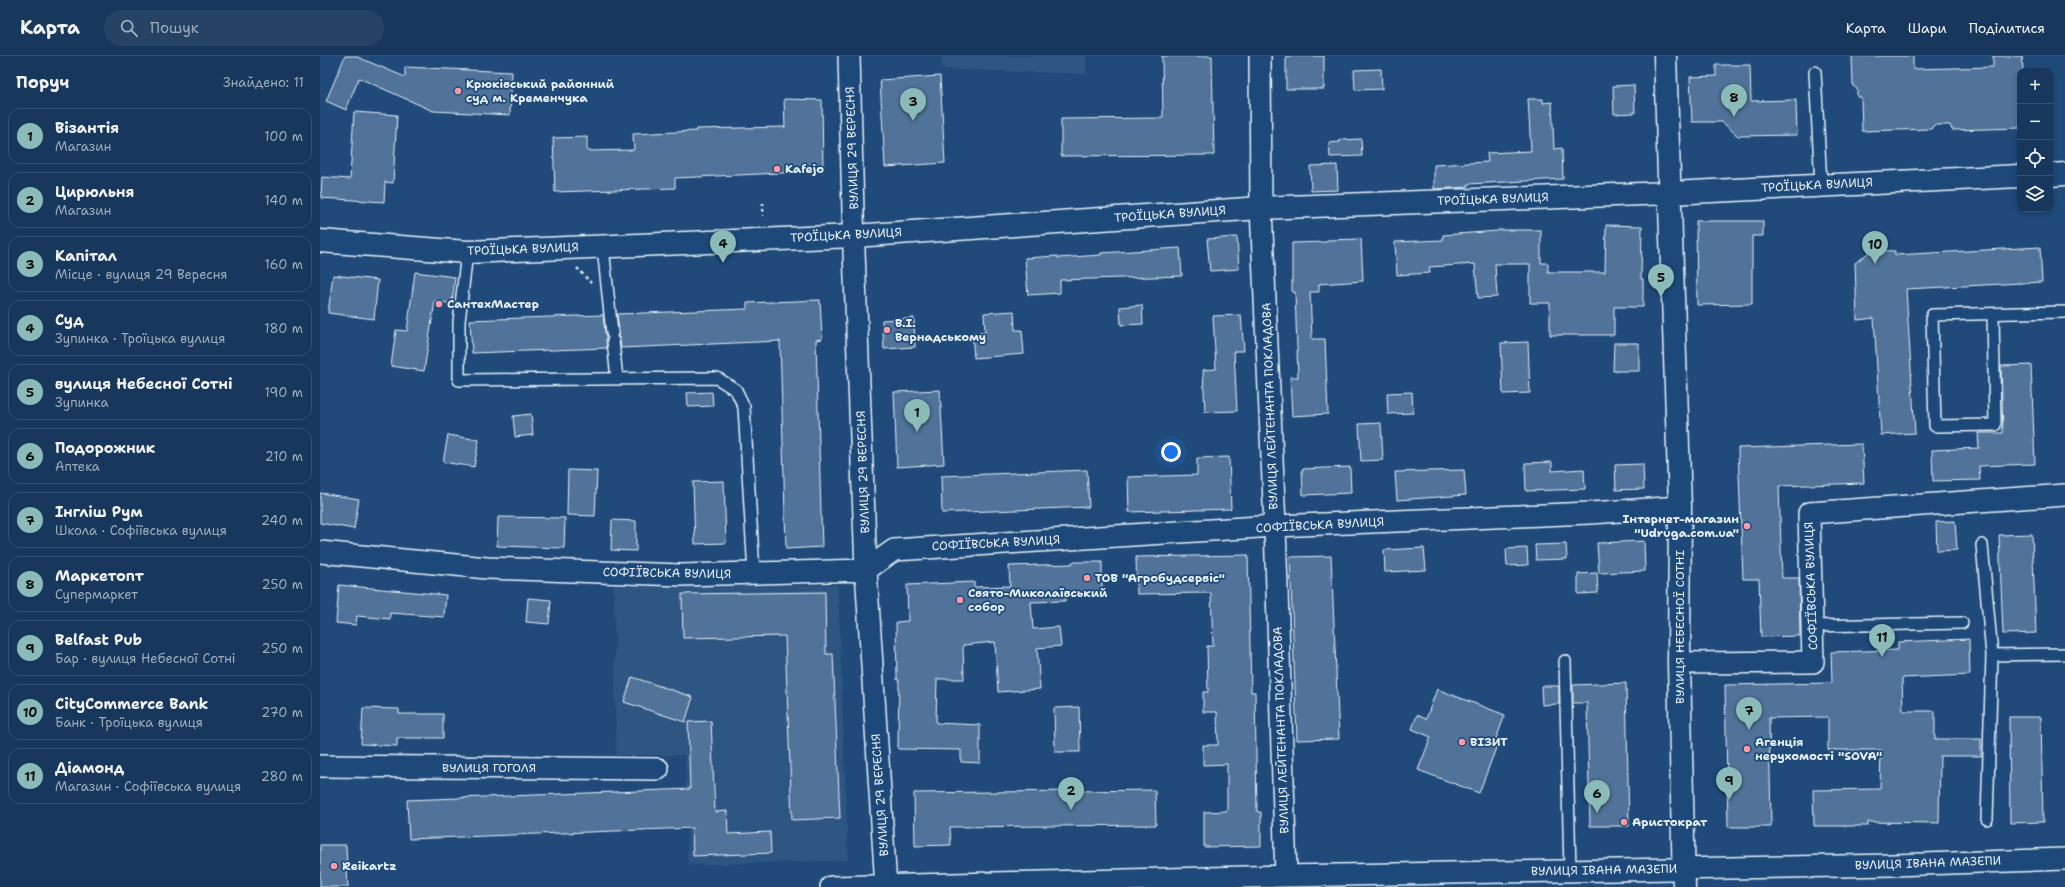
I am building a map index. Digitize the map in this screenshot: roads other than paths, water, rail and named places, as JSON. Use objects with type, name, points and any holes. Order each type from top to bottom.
[{"type":"main road","name":"ВУЛИЦЯ НЕБЕСНОЇ СОТНІ","points":[[1665,56],[1680,507],[1679,663],[1684,878]]},
{"type":"main road","points":[[2053,175],[2065,174]]},
{"type":"main road","name":"ТРОЇЦЬКА ВУЛИЦЯ","points":[[320,242],[467,252],[603,247],[854,236],[1261,208],[1670,193],[2017,176]]},
{"type":"street","name":"ВУЛИЦЯ 29 ВЕРЕСНЯ","points":[[850,56],[854,236],[866,570],[886,886]]},
{"type":"street","name":"ВУЛИЦЯ ЛЕЙТЕНАНТА ПОКЛАДОВА","points":[[1260,56],[1261,208],[1275,526],[1276,880]]},
{"type":"street","name":"СОФІЇВСЬКА ВУЛИЦЯ","points":[[1679,663],[1813,662],[1809,513],[2065,496]]},
{"type":"street","name":"СОФІЇВСЬКА ВУЛИЦЯ","points":[[320,552],[486,568],[681,575],[866,570],[894,550],[1275,526],[1590,513],[1680,507]]},
{"type":"street","name":"ВУЛИЦЯ ГОГОЛЯ","points":[[320,766],[658,769]]},
{"type":"street","name":"ВУЛИЦЯ ІВАНА МАЗЕПИ","points":[[830,887],[1276,880],[1570,870],[1684,878],[2065,859]]},
{"type":"lane","points":[[1815,72],[1821,185]]},
{"type":"lane","points":[[603,247],[617,379]]},
{"type":"lane","points":[[467,252],[459,322],[459,380],[717,378],[736,390],[744,407],[754,573]]},
{"type":"lane","points":[[1993,314],[1995,425],[1935,426],[1932,315],[2065,312]]},
{"type":"lane","points":[[1982,545],[1992,655],[1987,819]]},
{"type":"lane","points":[[1812,626],[1962,623]]},
{"type":"lane","points":[[1992,655],[2065,654]]},
{"type":"lane","points":[[1565,661],[1570,870]]},
{"type":"place","name":"Крюківський районний суд м. Кременчука","points":[[458,91]]},
{"type":"place","name":"Маркетопт","points":[[1734,117]]},
{"type":"place","name":"Капітал","points":[[913,121]]},
{"type":"place","name":"Kafejo","points":[[777,169]]},
{"type":"place","name":"Суд","points":[[723,263]]},
{"type":"place","name":"CityCommerce Bank","points":[[1875,264]]},
{"type":"place","name":"вулиця Небесної Сотні","points":[[1661,297]]},
{"type":"place","name":"СантехМастер","points":[[439,304]]},
{"type":"place","name":"В.І. Вернадському","points":[[887,330]]},
{"type":"place","name":"Візантія","points":[[917,432]]},
{"type":"place","name":"Iнтернет-магазин \"Udruga.com.ua\"","points":[[1747,526]]},
{"type":"place","name":"ТОВ \"Агробудсервіс\"","points":[[1087,578]]},
{"type":"place","name":"Свято-Миколаївський собор","points":[[960,600]]},
{"type":"place","name":"Дiамонд","points":[[1882,657]]},
{"type":"place","name":"Інгліш Рум","points":[[1749,730]]},
{"type":"place","name":"ВІЗИТ","points":[[1462,742]]},
{"type":"place","name":"Агенція нерухомості \"SOVA\"","points":[[1747,749]]},
{"type":"place","name":"Belfast Pub","points":[[1729,800]]},
{"type":"place","name":"Цирюльня","points":[[1071,810]]},
{"type":"place","name":"Подорожник","points":[[1597,813]]},
{"type":"place","name":"Аристократ","points":[[1624,822]]},
{"type":"place","name":"Reikartz","points":[[334,866]]}]
